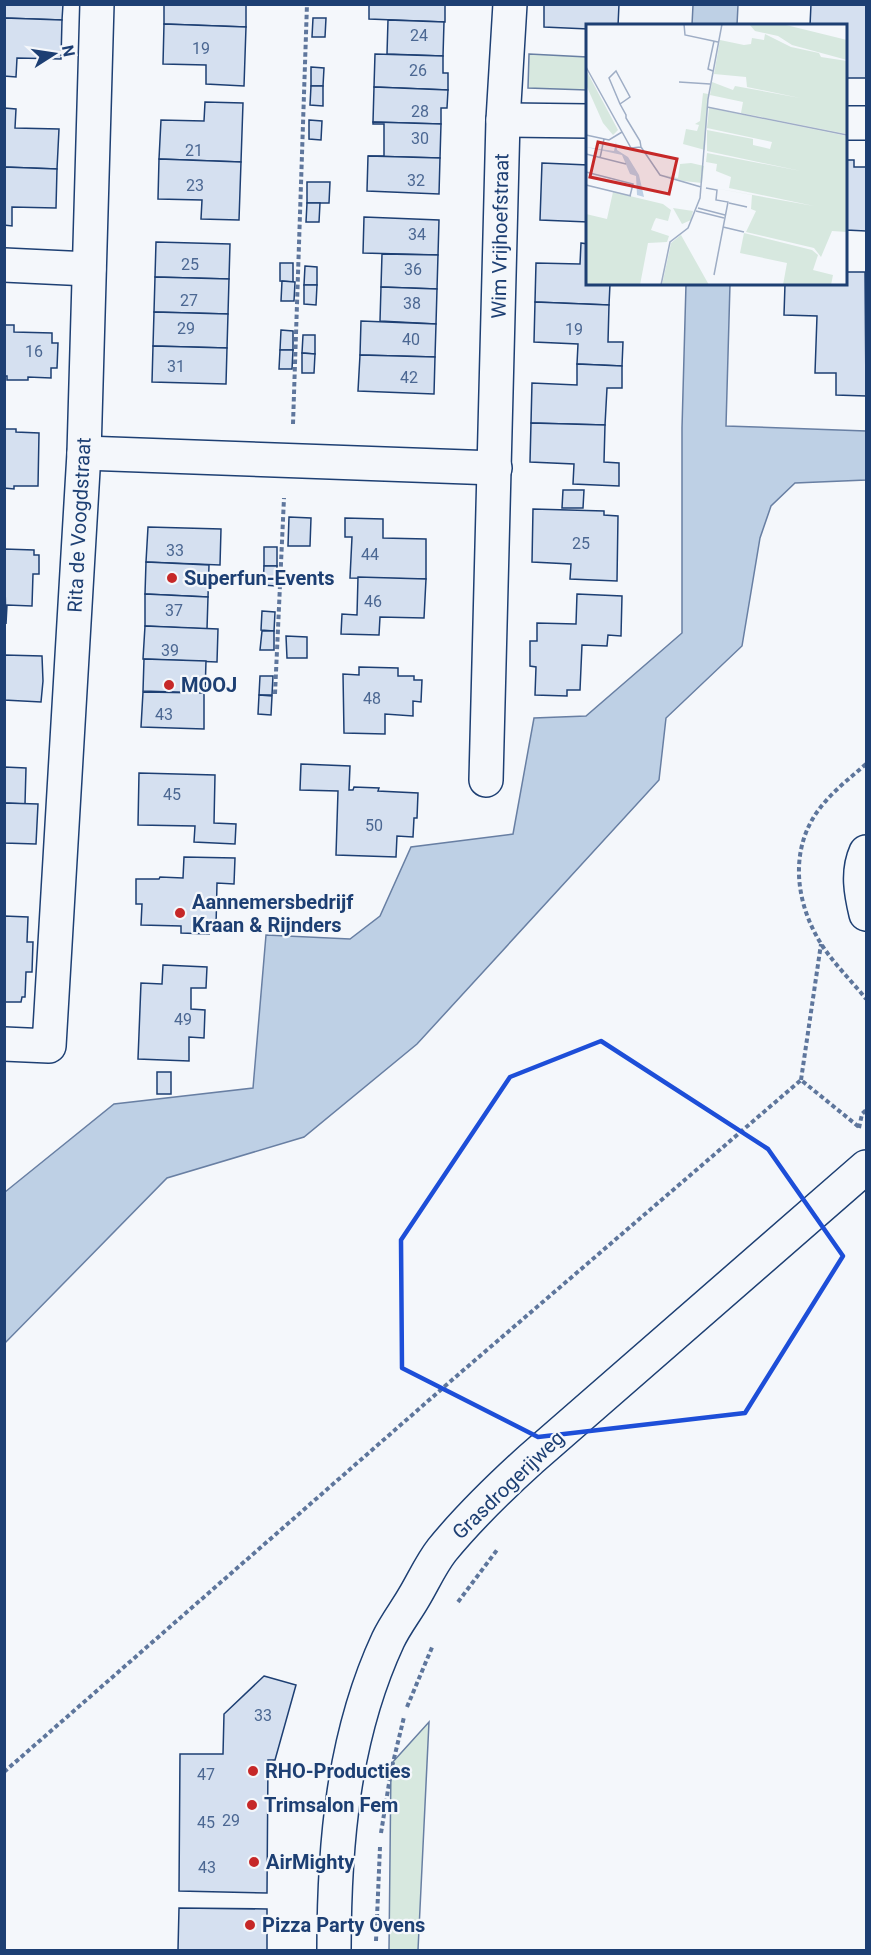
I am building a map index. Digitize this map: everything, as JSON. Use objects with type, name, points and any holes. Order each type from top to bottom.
[{"type":"street","name":"Rita de Voogdstraat","points":[[4,1044],[49,1046],[84,453],[97,4]]},
{"type":"street","name":"Wim Vrijhoefstraat","points":[[486,780],[503,120],[510,4]]},
{"type":"street","points":[[503,120],[586,121]]},
{"type":"street","points":[[847,123],[867,123]]},
{"type":"street","points":[[4,265],[89,269]]},
{"type":"street","points":[[84,453],[495,468]]},
{"type":"street","points":[[867,852],[862,861],[860,892],[867,914]]},
{"type":"street","name":"Grasdrogerijweg","points":[[334,1950],[334,1905],[339,1838],[347,1772],[360,1714],[389,1639],[441,1552],[485,1501],[531,1459],[867,1167]]},
{"type":"path","points":[[275,694],[285,471],[292,461],[307,4]]},
{"type":"path","points":[[4,1772],[452,1380],[801,1080],[821,944]]},
{"type":"path","points":[[801,1080],[859,1127]]},
{"type":"path","points":[[453,1612],[498,1548]]},
{"type":"path","points":[[375,1950],[380,1839],[391,1771],[405,1712],[435,1642]]},
{"type":"highlighted area","points":[[601,1041],[768,1149],[843,1256],[745,1413],[538,1437],[402,1368],[401,1240],[510,1077]]},
{"type":"shaded area","points":[[529,54],[586,57],[586,90],[528,88]]},
{"type":"shaded area","points":[[429,1722],[418,1950],[389,1950],[391,1764]]},
{"type":"water","points":[[693,5],[738,5],[737,24],[692,24]]},
{"type":"water","points":[[686,285],[730,285],[726,426],[866,431],[866,480],[795,483],[771,506],[760,538],[742,646],[666,718],[659,780],[417,1044],[304,1137],[167,1178],[5,1343],[5,1192],[114,1104],[253,1088],[266,935],[350,939],[380,916],[411,847],[513,834],[534,718],[586,716],[682,633],[682,428]]},
{"type":"building","points":[[4,4],[63,4],[62,20],[4,18]]},
{"type":"building","points":[[164,4],[246,4],[246,27],[164,24]]},
{"type":"building","points":[[369,4],[445,4],[445,22],[369,19]]},
{"type":"building","points":[[544,4],[619,4],[618,24],[586,24],[586,29],[544,27]]},
{"type":"building","points":[[811,4],[866,4],[866,78],[847,78],[847,24],[810,24]]},
{"type":"building","points":[[4,18],[62,20],[61,59],[17,58],[16,77],[4,76]]},
{"type":"building","points":[[313,18],[326,18],[325,37],[312,37]]},
{"type":"building","points":[[388,20],[444,22],[443,56],[387,54]]},
{"type":"building","points":[[164,24],[246,27],[244,86],[206,84],[206,65],[163,64]]},
{"type":"building","points":[[375,54],[443,56],[443,73],[448,73],[448,90],[374,87]]},
{"type":"building","points":[[311,67],[324,68],[323,86],[311,86]]},
{"type":"building","points":[[311,86],[323,86],[323,106],[310,105]]},
{"type":"building","points":[[374,87],[448,90],[447,108],[441,108],[441,124],[373,122]]},
{"type":"building","points":[[205,102],[243,103],[241,162],[159,159],[161,120],[204,121]]},
{"type":"building","points":[[4,108],[16,109],[15,128],[59,129],[57,169],[4,167]]},
{"type":"building","points":[[309,120],[322,121],[321,140],[309,139]]},
{"type":"building","points":[[373,122],[441,124],[440,158],[368,156],[384,156],[384,124],[373,124]]},
{"type":"building","points":[[368,156],[440,158],[439,194],[367,191]]},
{"type":"building","points":[[159,159],[241,162],[239,220],[201,219],[202,200],[158,199]]},
{"type":"building","points":[[847,160],[854,160],[854,167],[866,167],[866,231],[847,230]]},
{"type":"building","points":[[542,163],[586,165],[586,222],[540,220]]},
{"type":"building","points":[[4,167],[57,169],[56,208],[12,207],[12,226],[4,225]]},
{"type":"building","points":[[307,182],[330,182],[329,203],[307,203]]},
{"type":"building","points":[[307,203],[320,203],[319,222],[306,222]]},
{"type":"building","points":[[364,217],[439,220],[438,255],[363,253]]},
{"type":"building","points":[[156,242],[230,244],[229,279],[155,277]]},
{"type":"building","points":[[581,243],[586,244],[586,285],[610,285],[609,305],[535,302],[536,263],[580,264]]},
{"type":"building","points":[[382,254],[438,255],[437,289],[381,287]]},
{"type":"building","points":[[280,263],[293,263],[293,282],[280,281]]},
{"type":"building","points":[[305,266],[317,267],[317,285],[304,285]]},
{"type":"building","points":[[847,272],[865,272],[866,396],[836,395],[836,373],[815,373],[817,316],[784,315],[785,285],[847,285]]},
{"type":"building","points":[[155,277],[229,279],[228,314],[154,312]]},
{"type":"building","points":[[282,281],[295,282],[294,301],[281,301]]},
{"type":"building","points":[[304,285],[317,285],[316,305],[304,304]]},
{"type":"building","points":[[381,287],[437,289],[436,324],[380,321]]},
{"type":"building","points":[[535,302],[609,305],[608,342],[623,342],[622,366],[577,364],[578,344],[534,342]]},
{"type":"building","points":[[154,312],[228,314],[227,348],[153,346]]},
{"type":"building","points":[[361,321],[436,324],[435,357],[360,355]]},
{"type":"building","points":[[4,325],[14,325],[14,332],[52,333],[52,343],[58,343],[57,368],[51,368],[51,378],[28,377],[28,380],[7,380],[7,376],[4,376]]},
{"type":"building","points":[[281,330],[293,331],[293,350],[280,350]]},
{"type":"building","points":[[303,335],[315,335],[315,354],[302,353]]},
{"type":"building","points":[[153,346],[227,348],[226,384],[152,382]]},
{"type":"building","points":[[280,350],[293,350],[292,369],[279,369]]},
{"type":"building","points":[[302,353],[315,354],[314,373],[302,373]]},
{"type":"building","points":[[360,355],[435,357],[434,394],[358,391]]},
{"type":"building","points":[[577,364],[622,366],[622,388],[607,388],[605,425],[531,423],[532,383],[577,385]]},
{"type":"building","points":[[531,423],[605,425],[604,462],[619,463],[619,486],[573,484],[574,464],[530,462]]},
{"type":"building","points":[[4,429],[39,433],[38,486],[4,488]]},
{"type":"building","points":[[563,490],[584,490],[583,508],[562,508]]},
{"type":"building","points":[[533,509],[604,511],[604,515],[618,516],[617,581],[570,579],[571,564],[532,562]]},
{"type":"building","points":[[289,517],[311,518],[310,546],[288,546]]},
{"type":"building","points":[[345,518],[383,519],[383,538],[426,539],[426,579],[350,578],[352,537],[345,537]]},
{"type":"building","points":[[148,527],[221,529],[220,565],[146,562]]},
{"type":"building","points":[[264,547],[277,547],[277,566],[264,566]]},
{"type":"building","points":[[4,549],[34,550],[34,555],[39,555],[39,574],[33,574],[32,606],[7,605],[6,624]]},
{"type":"building","points":[[146,562],[209,565],[208,597],[145,594]]},
{"type":"building","points":[[264,566],[277,566],[276,586],[263,585]]},
{"type":"building","points":[[358,577],[426,579],[424,618],[380,617],[379,635],[341,634],[342,614],[357,615]]},
{"type":"building","points":[[145,594],[208,597],[207,629],[145,626]]},
{"type":"building","points":[[577,594],[622,596],[621,636],[608,635],[607,646],[582,645],[580,690],[567,690],[567,696],[535,695],[536,667],[530,666],[530,641],[537,641],[537,623],[576,624]]},
{"type":"building","points":[[262,611],[275,612],[274,631],[261,630]]},
{"type":"building","points":[[145,626],[218,629],[217,662],[143,659]]},
{"type":"building","points":[[262,631],[274,631],[274,650],[260,650]]},
{"type":"building","points":[[286,636],[307,637],[307,658],[287,658]]},
{"type":"building","points":[[4,655],[42,656],[41,702],[4,700]]},
{"type":"building","points":[[144,659],[206,661],[205,693],[143,691]]},
{"type":"building","points":[[359,667],[398,668],[398,676],[414,676],[414,680],[422,680],[421,702],[413,701],[413,716],[385,714],[385,734],[344,733],[343,674],[359,675]]},
{"type":"building","points":[[260,676],[273,676],[272,695],[259,695]]},
{"type":"building","points":[[143,692],[204,693],[204,729],[141,727]]},
{"type":"building","points":[[259,695],[272,696],[271,715],[258,714]]},
{"type":"building","points":[[301,764],[350,766],[349,790],[353,790],[354,787],[379,788],[378,791],[418,793],[417,818],[414,818],[413,837],[397,836],[396,857],[336,855],[338,791],[300,790]]},
{"type":"building","points":[[4,767],[26,768],[25,804],[4,803]]},
{"type":"building","points":[[139,773],[215,775],[214,823],[236,824],[235,844],[194,842],[195,826],[138,825]]},
{"type":"building","points":[[4,803],[38,804],[36,844],[4,843]]},
{"type":"building","points":[[184,857],[235,858],[234,884],[217,883],[216,927],[209,928],[209,934],[181,933],[181,926],[141,925],[142,904],[136,904],[136,879],[183,878]]},
{"type":"building","points":[[4,916],[28,917],[27,942],[33,942],[32,972],[26,972],[25,997],[22,997],[21,1002],[4,1002]]},
{"type":"building","points":[[163,965],[207,967],[206,988],[191,988],[191,1009],[205,1010],[204,1038],[189,1037],[189,1061],[138,1059],[141,983],[162,984]]},
{"type":"building","points":[[157,1072],[171,1072],[171,1094],[157,1094]]},
{"type":"building","points":[[264,1676],[296,1685],[275,1760],[268,1760],[267,1893],[179,1891],[180,1754],[223,1754],[224,1714]]},
{"type":"building","points":[[179,1908],[267,1909],[267,1950],[178,1950]]},
{"type":"place","name":"Superfun-Events","points":[[172,578]]},
{"type":"place","name":"MOOJ","points":[[169,685]]},
{"type":"place","name":"Aannemersbedrijf Kraan & Rijnders","points":[[180,913]]},
{"type":"place","name":"RHO-Producties","points":[[253,1771]]},
{"type":"place","name":"Trimsalon Fem","points":[[252,1805]]},
{"type":"place","name":"AirMighty","points":[[254,1862]]},
{"type":"place","name":"Pizza Party Ovens","points":[[250,1925]]}]
